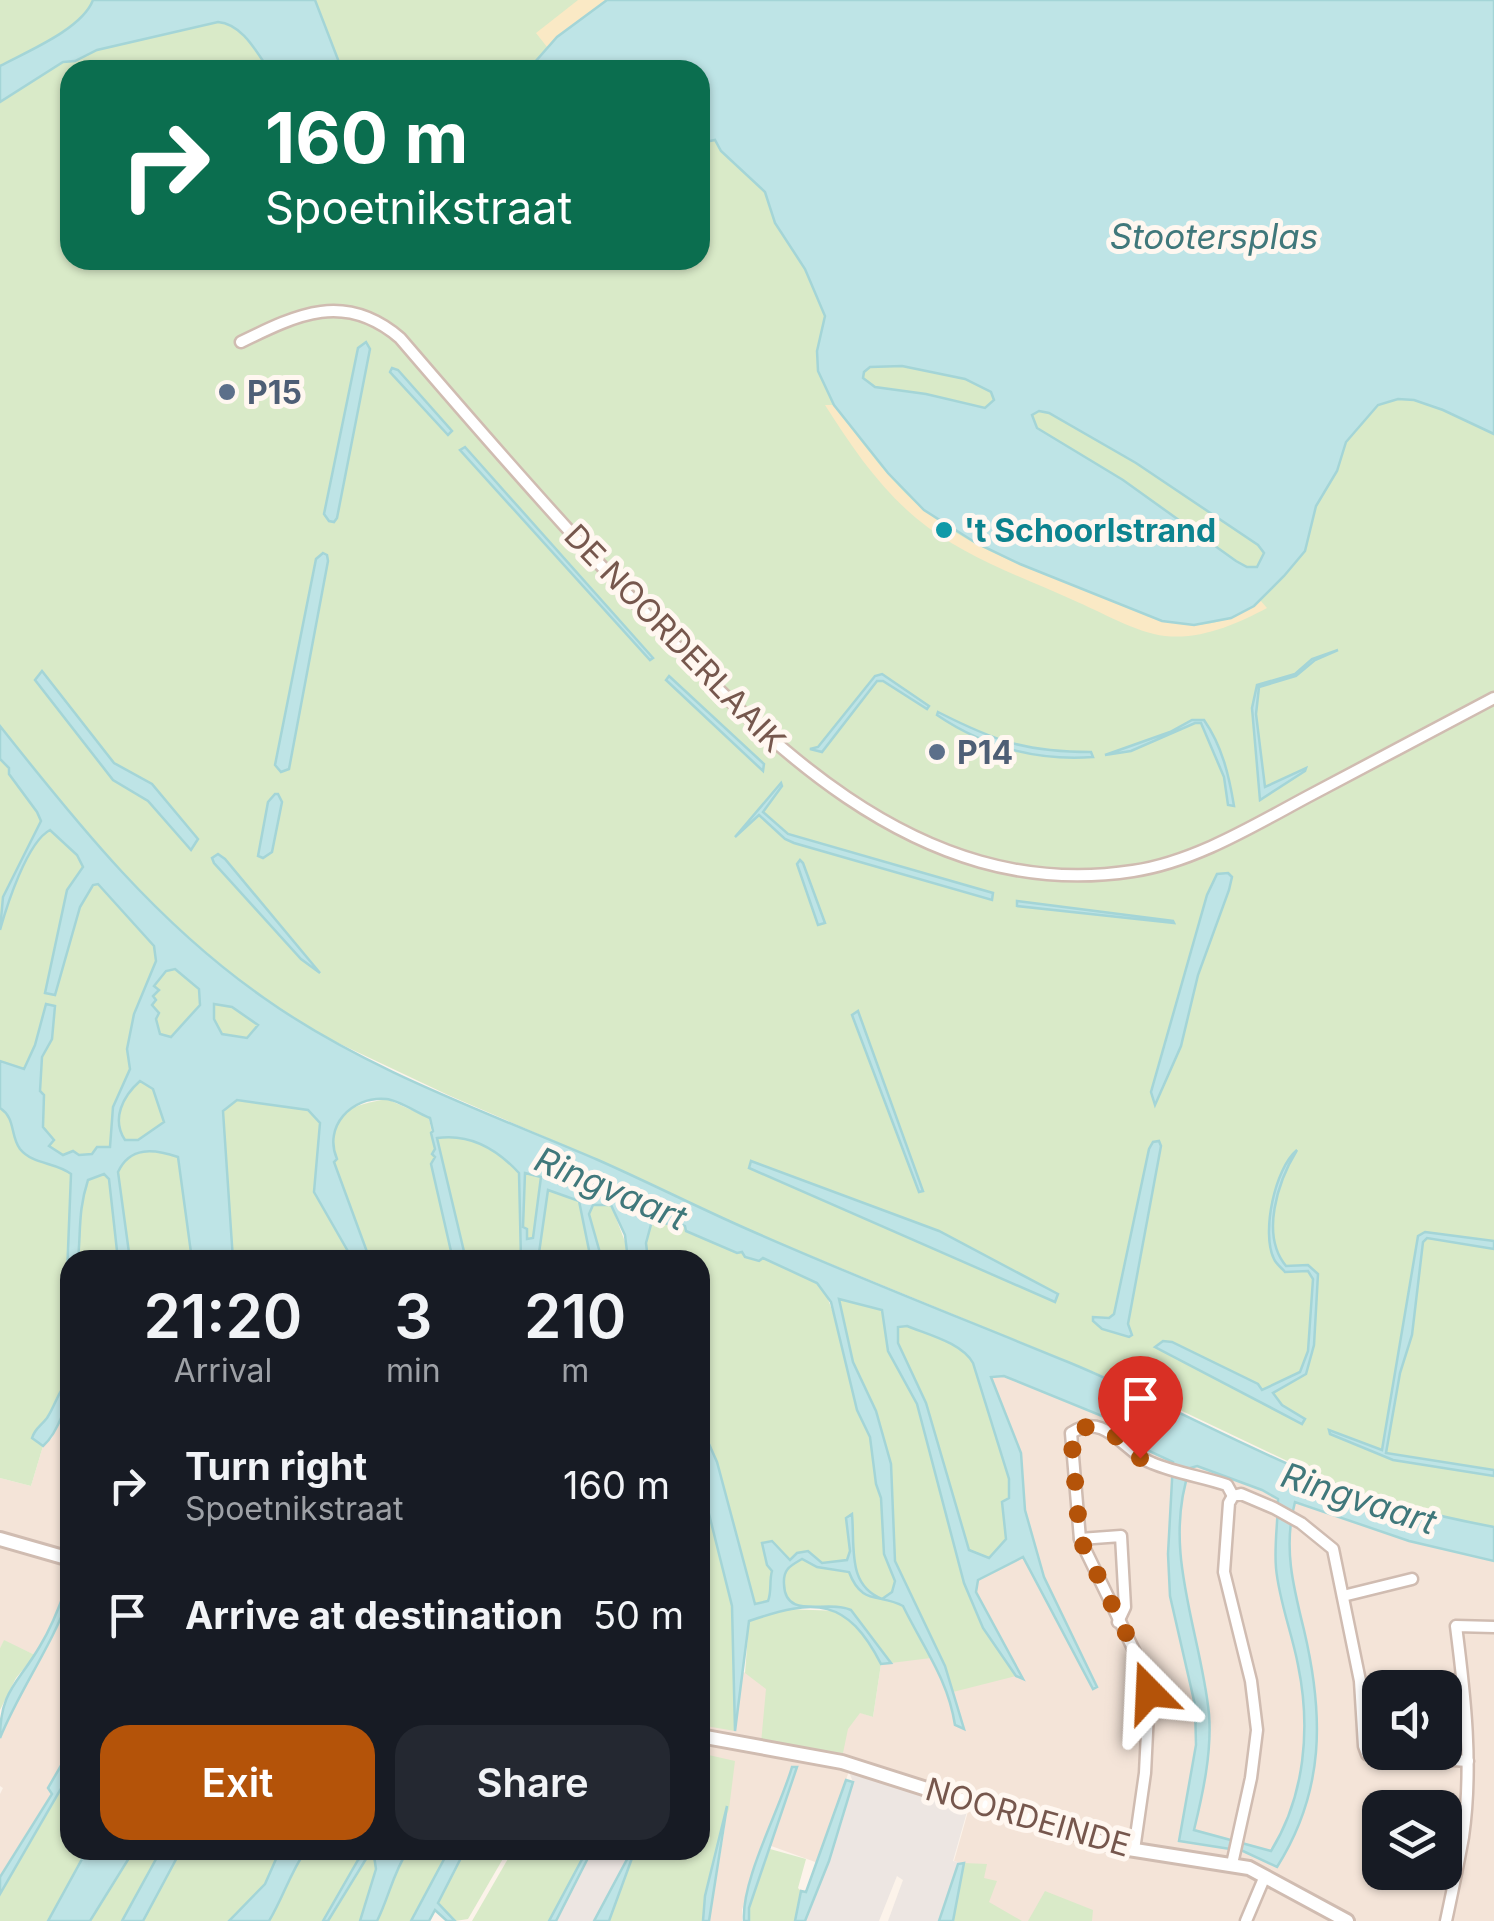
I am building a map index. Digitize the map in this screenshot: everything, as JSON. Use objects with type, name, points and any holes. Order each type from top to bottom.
[{"type":"street","name":"DE NOORDERLAAIK","points":[[241,342],[294,316],[329,310],[363,314],[383,324],[400,338],[534,494],[735,706],[792,758],[870,812],[917,839],[962,858],[1055,877],[1156,866],[1251,826],[1494,698]]},
{"type":"street","points":[[1134,1850],[1146,1773],[1149,1692],[1143,1668],[1080,1539],[1071,1433],[1078,1428],[1111,1431],[1140,1458],[1228,1485],[1233,1496]]},
{"type":"street","points":[[1234,1858],[1257,1730],[1252,1681],[1224,1572],[1228,1503],[1233,1496],[1241,1494],[1274,1508],[1333,1549],[1360,1681],[1367,1754],[1468,1761]]},
{"type":"street","points":[[1080,1539],[1121,1536],[1125,1607],[1118,1622]]},
{"type":"street","points":[[6,1541],[60,1556]]},
{"type":"street","points":[[1343,1596],[1412,1578]]},
{"type":"street","points":[[1446,1921],[1463,1836],[1468,1761],[1456,1626],[1494,1627]]},
{"type":"street","name":"NOORDEINDE","points":[[710,1738],[842,1762],[1134,1850],[1234,1858],[1347,1921]]},
{"type":"street","points":[[1246,1921],[1265,1876]]},
{"type":"shaded area","points":[[982,1358],[1494,1541],[1494,1921],[954,1921],[965,1864],[954,1861],[969,1808],[849,1771],[818,1863],[763,1843],[742,1921],[709,1921],[725,1827],[710,1822],[710,1660],[873,1717],[881,1664]]},
{"type":"shaded area","points":[[60,1416],[60,1605],[35,1655],[4,1641],[0,1648],[0,1478],[31,1486],[43,1446],[52,1438]]},
{"type":"shaded area","points":[[59,1625],[60,1767],[48,1788],[52,1794],[0,1877],[0,1738],[13,1705]]},
{"type":"shaded area","points":[[849,1772],[968,1808],[953,1861],[964,1863],[958,1865],[939,1921],[888,1921],[903,1880],[897,1876],[879,1921],[805,1921],[842,1822],[853,1782]]},
{"type":"shaded area","points":[[587,1860],[627,1860],[594,1921],[556,1921]]},
{"type":"green space","points":[[0,0],[1494,0],[1494,1527],[1338,1485],[1140,1391],[748,1230],[317,1033],[204,953],[87,836],[0,726]]},
{"type":"green space","points":[[0,756],[50,830],[77,855],[154,946],[156,960],[189,978],[213,1003],[232,1007],[258,1025],[247,1038],[184,1026],[171,1037],[160,1035],[153,1089],[178,1157],[193,1250],[78,1250],[79,1209],[88,1180],[48,1145],[20,1069],[0,1065]]},
{"type":"green space","points":[[387,1099],[429,1118],[436,1157],[431,1164],[451,1250],[366,1250],[340,1185],[333,1143],[335,1126],[343,1114]]},
{"type":"green space","points":[[237,1100],[308,1110],[320,1124],[314,1192],[347,1250],[232,1250],[223,1111]]},
{"type":"green space","points":[[0,1108],[8,1117],[20,1149],[37,1161],[65,1170],[72,1181],[68,1250],[60,1250],[60,1393],[33,1434],[32,1438],[43,1446],[31,1486],[0,1478]]},
{"type":"green space","points":[[461,1136],[500,1153],[519,1173],[521,1250],[464,1250],[437,1137]]},
{"type":"green space","points":[[525,1172],[541,1177],[533,1238],[527,1240],[523,1227]]},
{"type":"green space","points":[[547,1190],[611,1205],[628,1250],[539,1250]]},
{"type":"green space","points":[[652,1220],[668,1224],[674,1221],[687,1231],[793,1270],[825,1291],[841,1335],[857,1410],[870,1437],[881,1498],[884,1554],[895,1581],[893,1592],[882,1599],[862,1584],[855,1564],[851,1515],[847,1560],[822,1563],[808,1552],[790,1560],[772,1541],[769,1602],[755,1604],[710,1446],[710,1250],[647,1250]]},
{"type":"green space","points":[[838,1298],[882,1310],[888,1351],[917,1404],[983,1628],[1016,1676],[953,1692],[945,1666],[895,1561],[891,1464],[876,1411],[853,1362]]},
{"type":"green space","points":[[906,1326],[953,1345],[973,1363],[1009,1479],[1006,1540],[989,1558],[969,1550],[926,1403],[898,1344],[898,1327]]},
{"type":"green space","points":[[710,1518],[732,1606],[735,1731],[710,1727]]},
{"type":"green space","points":[[801,1559],[817,1567],[849,1572],[866,1594],[903,1606],[931,1658],[891,1663],[851,1610],[791,1602],[786,1595],[785,1575]]},
{"type":"green space","points":[[786,1609],[840,1611],[865,1633],[881,1664],[873,1717],[860,1713],[848,1729],[843,1753],[761,1743],[766,1689],[745,1673],[749,1621]]},
{"type":"green space","points":[[4,1640],[35,1655],[16,1678],[0,1710],[0,1648]]},
{"type":"green space","points":[[710,1755],[735,1761],[729,1809],[703,1921],[609,1921],[631,1860],[710,1860]]},
{"type":"green space","points":[[60,1790],[60,1860],[81,1860],[47,1921],[0,1921],[0,1882],[11,1875]]},
{"type":"green space","points":[[770,1849],[806,1859],[795,1921],[749,1921],[749,1908]]},
{"type":"green space","points":[[128,1860],[156,1860],[122,1921],[90,1921]]},
{"type":"green space","points":[[176,1860],[276,1860],[265,1884],[229,1921],[143,1921]]},
{"type":"green space","points":[[300,1860],[358,1860],[323,1921],[269,1921]]},
{"type":"green space","points":[[364,1860],[375,1860],[377,1869],[360,1921],[328,1921]]},
{"type":"green space","points":[[403,1860],[444,1860],[411,1921],[377,1921]]},
{"type":"green space","points":[[460,1860],[502,1860],[468,1919],[455,1921],[438,1903]]},
{"type":"green space","points":[[507,1860],[582,1860],[549,1921],[472,1921]]},
{"type":"green space","points":[[964,1863],[987,1864],[984,1878],[997,1881],[989,1902],[1022,1921],[953,1921]]},
{"type":"green space","points":[[1045,1891],[1093,1910],[1092,1921],[1028,1921]]},
{"type":"sand","points":[[578,0],[607,0],[547,47],[536,33]]},
{"type":"sand","name":"'t Schoorlstrand","points":[[825,405],[834,405],[887,474],[924,510],[965,538],[1010,560],[1179,624],[1218,622],[1260,600],[1267,608],[1205,633],[1165,636],[1130,626],[991,564],[933,531],[903,506],[866,465]]},
{"type":"water","points":[[93,0],[315,0],[338,60],[262,60],[241,33],[218,22],[97,50],[77,60],[60,60],[60,64],[0,102],[0,66],[66,30]]},
{"type":"water","name":"Stootersplas","points":[[607,0],[1494,0],[1494,434],[1414,400],[1398,399],[1378,405],[1346,442],[1337,471],[1316,506],[1305,551],[1254,606],[1231,618],[1194,625],[1162,621],[976,543],[924,510],[888,473],[834,405],[818,371],[817,351],[825,316],[805,269],[775,223],[765,192],[721,151],[715,140],[710,141],[710,60],[537,60],[557,37]],"holes":[[[902,366],[965,379],[991,392],[994,400],[985,408],[875,387],[863,378],[870,367]],[[1039,411],[1136,463],[1258,545],[1264,553],[1257,567],[1236,561],[1123,480],[1037,428],[1032,415]]]},
{"type":"water","points":[[366,342],[370,349],[334,522],[324,514],[358,348]]},
{"type":"water","points":[[392,368],[452,431],[448,435],[390,372]]},
{"type":"water","points":[[465,447],[653,658],[650,660],[460,450]]},
{"type":"water","points":[[323,553],[328,561],[289,769],[281,772],[275,765],[316,559]]},
{"type":"water","points":[[1338,650],[1315,660],[1296,676],[1259,687],[1256,714],[1265,787],[1306,768],[1260,800],[1252,708],[1257,685],[1295,674],[1312,659]]},
{"type":"water","points":[[42,671],[114,763],[152,784],[198,839],[191,850],[148,801],[113,780],[35,680]]},
{"type":"water","points":[[882,674],[929,706],[927,709],[877,681],[822,752],[810,749],[818,747],[875,676]]},
{"type":"water","points":[[669,676],[764,764],[763,771],[666,680]]},
{"type":"water","points":[[938,712],[1011,743],[1091,752],[1093,757],[1051,757],[1011,750],[973,736],[937,715]]},
{"type":"water","points":[[1192,720],[1204,720],[1216,740],[1234,806],[1228,805],[1224,777],[1201,723],[1131,751],[1105,755]]},
{"type":"water","name":"Ringvaart","points":[[0,726],[122,872],[189,938],[264,998],[343,1047],[426,1088],[598,1160],[728,1221],[1102,1376],[1301,1470],[1393,1504],[1494,1527],[1494,1561],[1409,1541],[1295,1502],[1291,1566],[1311,1661],[1317,1722],[1312,1781],[1304,1810],[1277,1867],[1243,1851],[1179,1841],[1196,1745],[1195,1705],[1170,1596],[1173,1462],[1147,1450],[1134,1429],[1004,1376],[991,1377],[1021,1453],[1025,1510],[1044,1577],[1097,1687],[1093,1689],[1023,1557],[978,1580],[976,1592],[1023,1679],[1016,1676],[983,1628],[964,1583],[917,1404],[888,1351],[882,1310],[839,1299],[853,1362],[876,1411],[891,1464],[895,1561],[945,1666],[964,1729],[955,1725],[941,1678],[903,1606],[865,1594],[849,1572],[817,1567],[802,1559],[786,1571],[786,1595],[799,1606],[811,1607],[749,1621],[735,1731],[732,1606],[710,1518],[710,1446],[755,1604],[768,1601],[770,1594],[772,1571],[762,1543],[772,1541],[790,1560],[797,1553],[808,1551],[822,1563],[847,1560],[850,1551],[846,1518],[852,1514],[855,1564],[863,1585],[882,1599],[892,1592],[895,1581],[884,1554],[881,1498],[870,1437],[857,1410],[831,1302],[817,1283],[763,1258],[759,1261],[745,1257],[742,1252],[686,1231],[685,1226],[674,1221],[652,1221],[647,1250],[627,1250],[625,1235],[611,1205],[593,1205],[589,1214],[599,1250],[589,1250],[579,1201],[548,1190],[539,1250],[521,1250],[519,1173],[483,1145],[449,1137],[437,1138],[464,1250],[451,1250],[431,1164],[435,1149],[430,1118],[386,1099],[373,1099],[351,1108],[337,1125],[334,1136],[334,1162],[366,1250],[347,1250],[314,1192],[320,1123],[308,1110],[237,1100],[223,1111],[232,1250],[191,1250],[178,1157],[144,1152],[129,1158],[118,1172],[129,1250],[117,1250],[109,1179],[104,1174],[88,1180],[79,1250],[68,1250],[71,1174],[31,1158],[20,1149],[8,1117],[0,1108],[0,1061],[24,1069],[46,1004],[55,1006],[52,1039],[42,1057],[40,1091],[44,1095],[43,1127],[54,1140],[49,1146],[63,1155],[73,1151],[79,1155],[92,1154],[97,1147],[110,1147],[113,1107],[130,1069],[127,1049],[134,1014],[156,961],[154,946],[98,884],[93,885],[80,907],[55,995],[45,993],[67,890],[83,867],[77,855],[50,830],[26,860],[0,930],[3,897],[41,821],[0,759]],"holes":[[[175,969],[199,989],[200,1005],[171,1037],[160,1034],[156,1019],[159,1013],[152,1005],[159,990],[154,986],[166,971]],[[214,1004],[232,1007],[258,1025],[247,1038],[222,1034],[214,1019]],[[140,1081],[153,1089],[164,1122],[138,1140],[125,1140],[119,1124],[121,1108]],[[525,1173],[541,1177],[533,1238],[527,1239],[527,1229],[523,1227]],[[907,1326],[953,1345],[973,1363],[1009,1479],[1009,1498],[1002,1502],[1006,1539],[989,1558],[969,1550],[926,1403],[898,1343],[898,1327]],[[1197,1466],[1278,1499],[1276,1568],[1304,1713],[1298,1785],[1271,1851],[1194,1830],[1210,1728],[1181,1561],[1180,1530],[1190,1468]]]},
{"type":"water","points":[[781,783],[763,812],[788,834],[993,893],[992,900],[794,843],[759,815],[735,837]]},
{"type":"water","points":[[275,794],[282,802],[272,852],[263,858],[258,856],[268,802]]},
{"type":"water","points":[[218,854],[320,973],[301,959],[214,863],[212,858]]},
{"type":"water","points":[[800,860],[825,923],[818,925],[797,864]]},
{"type":"water","points":[[1228,873],[1232,877],[1229,890],[1198,975],[1181,1046],[1155,1105],[1151,1092],[1207,895],[1217,874]]},
{"type":"water","points":[[1017,901],[1173,921],[1174,923],[1017,906]]},
{"type":"water","points":[[858,1011],[923,1191],[919,1192],[852,1015]]},
{"type":"water","points":[[1159,1141],[1129,1337],[1102,1329],[1093,1317],[1109,1318],[1114,1314],[1149,1149]]},
{"type":"water","points":[[1297,1150],[1278,1192],[1274,1239],[1286,1266],[1308,1265],[1318,1274],[1314,1345],[1306,1374],[1273,1393],[1282,1405],[1305,1419],[1302,1424],[1155,1347],[1163,1341],[1172,1342],[1258,1384],[1262,1390],[1300,1372],[1308,1351],[1313,1279],[1308,1271],[1285,1272],[1274,1259],[1269,1234],[1272,1202],[1282,1171]]},
{"type":"water","points":[[751,1161],[939,1231],[1058,1294],[1055,1302],[749,1168]]},
{"type":"water","points":[[1425,1232],[1494,1241],[1494,1249],[1427,1238],[1423,1242],[1412,1335],[1400,1373],[1386,1453],[1494,1470],[1494,1476],[1393,1460],[1330,1434],[1329,1430],[1382,1450],[1418,1236]]},
{"type":"water","points":[[60,1393],[60,1420],[43,1446],[32,1438]]},
{"type":"water","points":[[60,1603],[60,1620],[0,1738],[7,1698]]},
{"type":"water","points":[[811,1607],[851,1610],[891,1663],[881,1664],[855,1626],[842,1615]]},
{"type":"water","points":[[60,1767],[60,1790],[0,1894],[0,1877],[52,1794],[48,1788]]},
{"type":"water","points":[[792,1767],[797,1767],[749,1908],[749,1921],[744,1921],[755,1865]]},
{"type":"water","points":[[846,1780],[853,1782],[829,1861],[805,1921],[795,1921],[801,1891],[806,1892]]},
{"type":"water","points":[[727,1806],[709,1921],[703,1921],[705,1896]]},
{"type":"water","points":[[82,1860],[128,1860],[90,1921],[48,1921]]},
{"type":"water","points":[[156,1860],[176,1860],[143,1921],[122,1921]]},
{"type":"water","points":[[276,1860],[300,1860],[269,1921],[229,1921],[265,1884]]},
{"type":"water","points":[[358,1860],[365,1860],[328,1921],[323,1921]]},
{"type":"water","points":[[375,1860],[403,1860],[377,1921],[360,1921],[376,1869]]},
{"type":"water","points":[[444,1860],[460,1860],[438,1903],[455,1921],[447,1921],[435,1910],[429,1921],[411,1921]]},
{"type":"water","points":[[582,1860],[587,1860],[556,1921],[549,1921]]},
{"type":"water","points":[[627,1860],[631,1860],[609,1921],[594,1921]]},
{"type":"water","points":[[964,1863],[953,1921],[939,1921],[958,1864]]},
{"type":"place","name":"P15","points":[[227,392]]},
{"type":"place","name":"'t Schoorlstrand","points":[[944,530]]},
{"type":"place","name":"P14","points":[[937,752]]},
{"type":"route","points":[[1140,1458],[1111,1431],[1097,1427],[1078,1428],[1071,1433],[1080,1539],[1143,1668],[1149,1692]]}]
